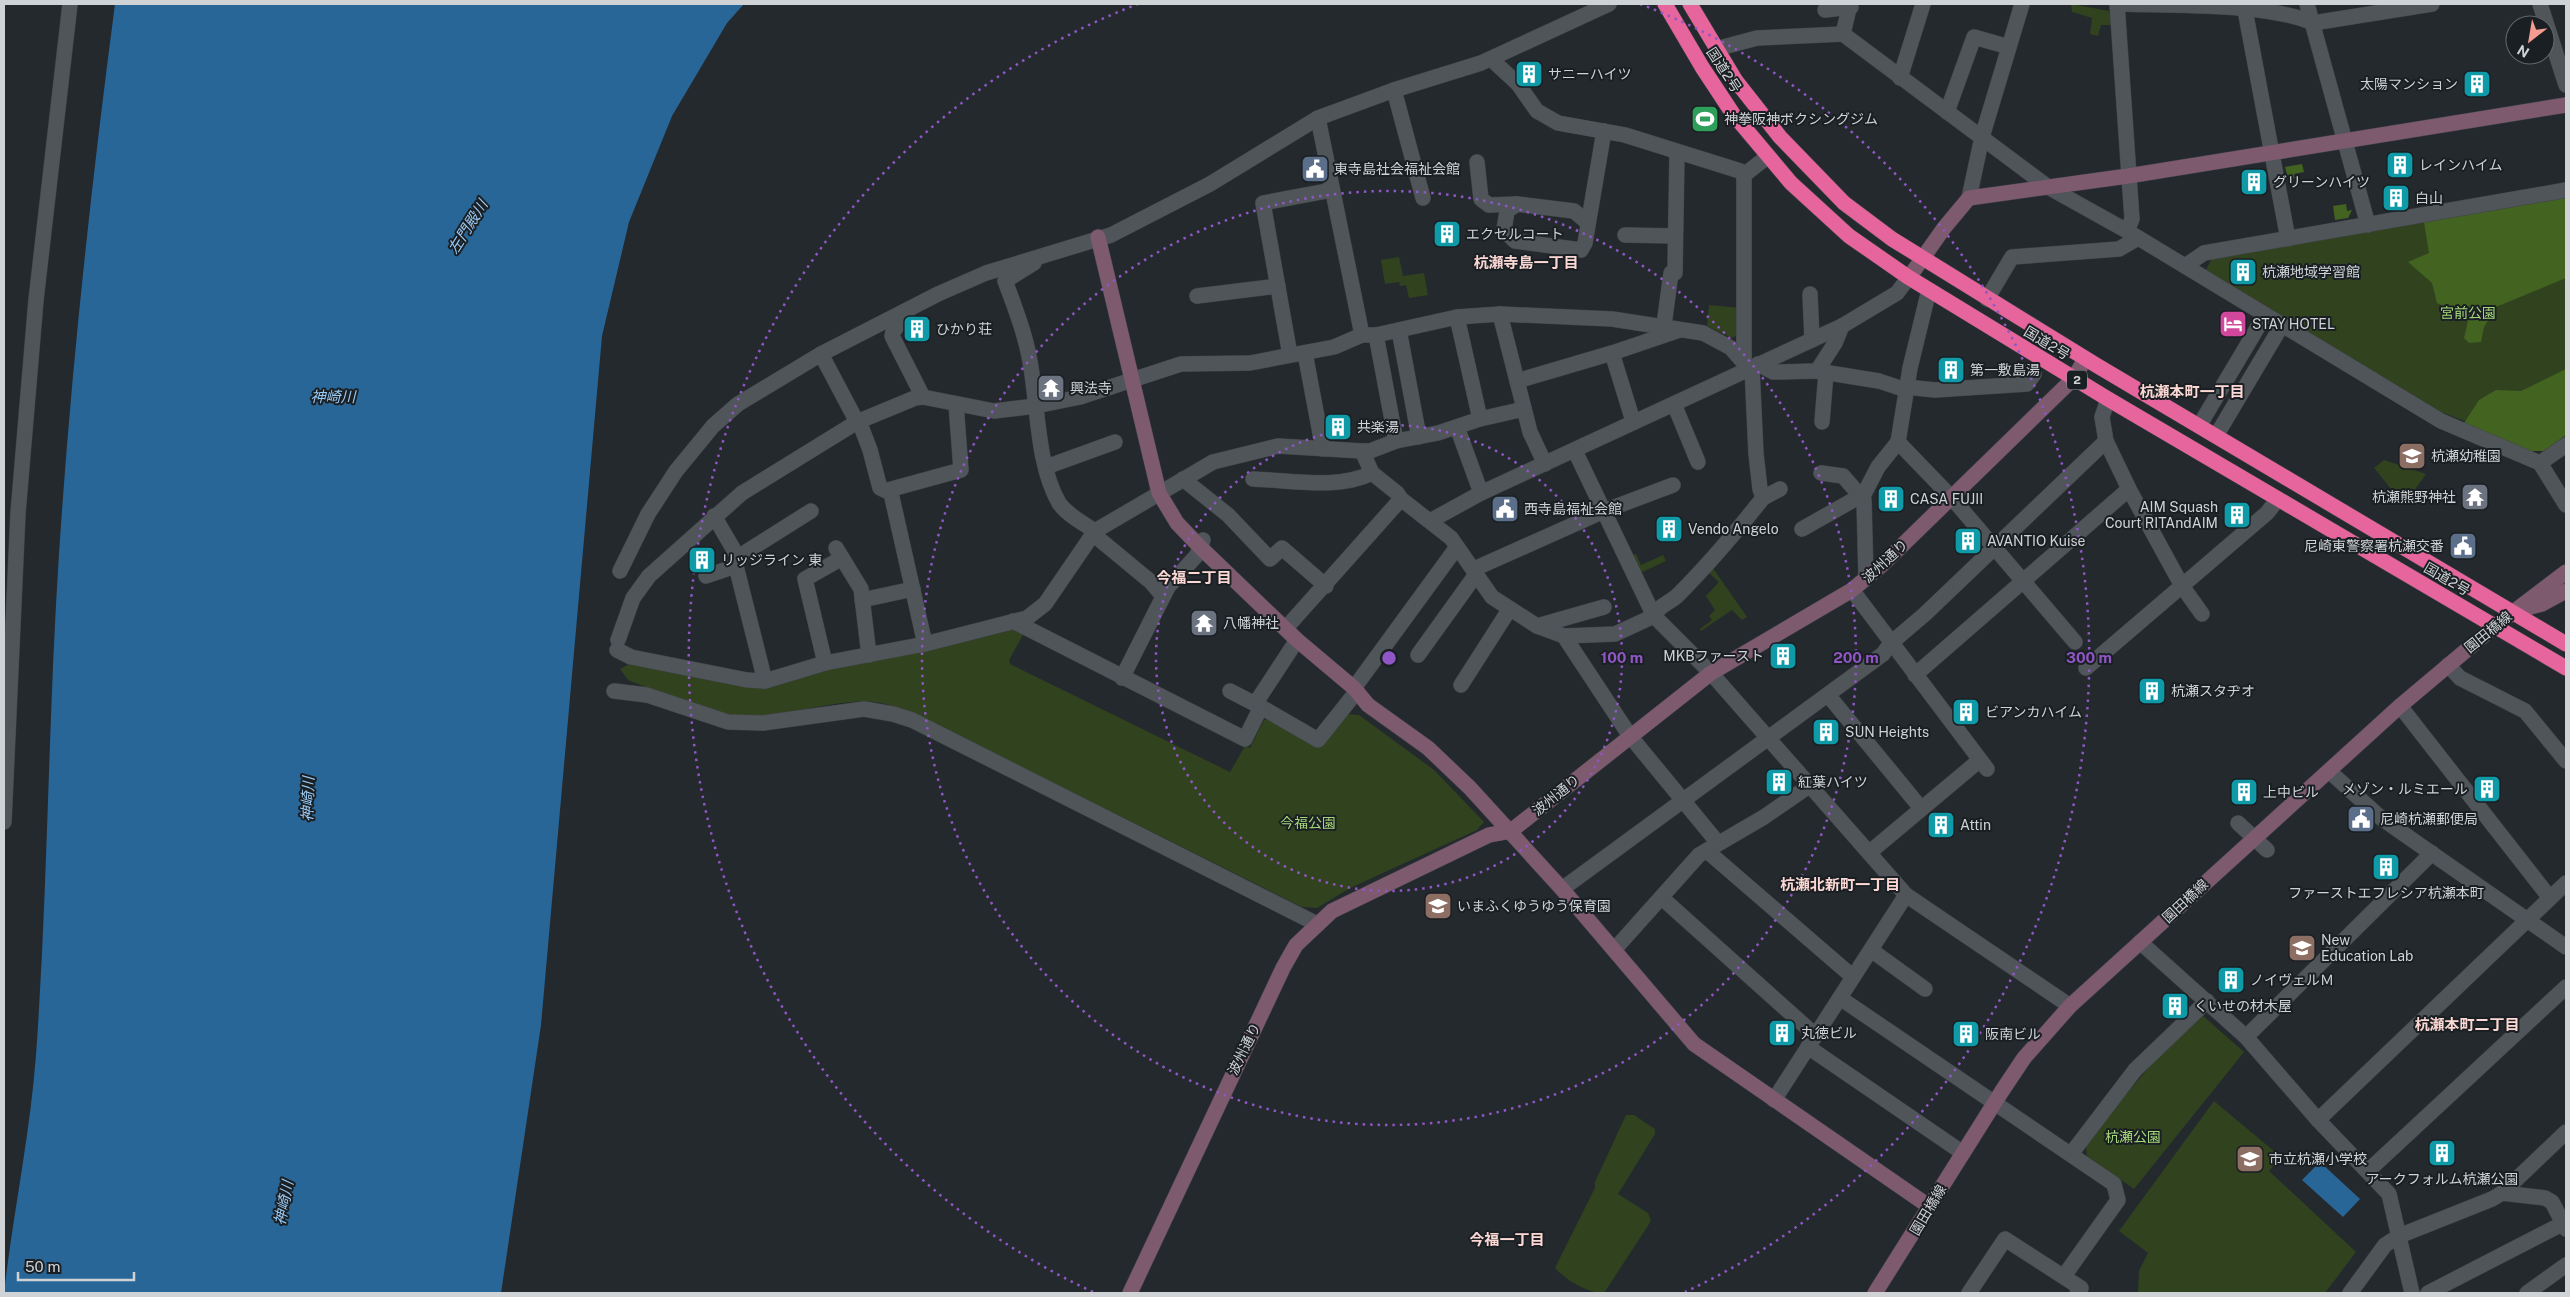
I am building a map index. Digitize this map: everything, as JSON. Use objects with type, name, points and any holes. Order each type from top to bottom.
[{"type":"highway","name":"国道2号","points":[[1665,4],[1723,99],[1767,156],[1791,183],[1849,236],[1915,268],[1987,298],[2085,359],[2566,644]]},
{"type":"highway","name":"国道2号","points":[[1690,4],[1716,49],[1756,109],[1806,166],[1915,268],[1929,290],[2108,399],[2566,668]]},
{"type":"street","points":[[4,822],[18,513],[36,300],[70,4]]},
{"type":"street","points":[[620,571],[648,514],[676,471],[713,426],[738,404],[821,354],[908,309],[986,273],[1098,237],[1111,235],[1210,184],[1318,118],[1394,90],[1491,58],[1609,4]]},
{"type":"street","points":[[1900,78],[1923,4]]},
{"type":"street","points":[[1430,521],[1480,493],[1674,404],[1750,366],[1842,326],[1898,293],[1944,228],[1969,198],[1982,137],[2022,4]]},
{"type":"street","points":[[1987,298],[2012,258],[2119,249],[2133,235],[2117,4]]},
{"type":"street","points":[[2123,4],[2245,10],[2299,17],[2313,23],[2432,4]]},
{"type":"street","points":[[2307,4],[2368,225]]},
{"type":"street","points":[[2540,4],[2566,85]]},
{"type":"street","points":[[1825,10],[1851,6],[1843,34]]},
{"type":"street","points":[[2245,10],[2288,238]]},
{"type":"street","points":[[1716,49],[1757,38],[1843,34],[2048,187],[2133,235],[2441,421],[2540,463],[2566,505]]},
{"type":"street","points":[[1947,112],[1974,37],[2009,47]]},
{"type":"street","points":[[1491,58],[1518,84],[1537,111],[1558,123],[1625,135],[1740,171],[1744,175],[1750,366],[1756,454],[1760,489],[1763,498]]},
{"type":"street","points":[[1394,90],[1423,167],[1423,198]]},
{"type":"street","points":[[1969,198],[2128,176],[2566,105]]},
{"type":"street","points":[[1318,118],[1332,190],[1396,441]]},
{"type":"street","points":[[1517,204],[1507,211],[1504,230],[1515,241],[1581,250],[1585,242],[1604,131]]},
{"type":"street","points":[[1664,325],[1671,273],[1675,273],[1677,152]]},
{"type":"street","points":[[1744,175],[1767,156]]},
{"type":"street","points":[[1477,162],[1481,199],[1489,205],[1517,204],[1574,211],[1588,223]]},
{"type":"street","points":[[1322,449],[1298,354],[1278,286],[1263,203],[1332,190]]},
{"type":"street","points":[[2185,266],[2204,253],[2566,190]]},
{"type":"street","points":[[1625,234],[1675,236]]},
{"type":"street","points":[[1098,237],[1159,493],[1177,523],[1201,543],[1298,640],[1355,689],[1368,705],[1428,748],[1511,831],[1694,1044],[1930,1207]]},
{"type":"street","points":[[1006,283],[1044,254]]},
{"type":"street","points":[[986,273],[1006,283],[1027,346],[1050,484],[1065,510],[1094,532],[1151,582],[1163,596]]},
{"type":"street","points":[[1197,296],[1278,286]]},
{"type":"street","points":[[1802,529],[1862,496],[1878,468],[1898,442],[1906,389],[1929,290]]},
{"type":"street","points":[[1810,294],[1812,340]]},
{"type":"street","points":[[908,309],[907,316],[893,331],[892,336],[924,397]]},
{"type":"street","points":[[1500,314],[1530,432],[1545,464]]},
{"type":"street","points":[[1524,409],[1480,419],[1419,437],[1396,441],[1370,451],[1278,446],[1213,462],[1094,532],[1045,604],[1027,618],[1012,622],[925,644],[825,664],[765,681],[747,680],[631,657],[618,645],[633,598],[649,576],[714,516],[742,493],[858,421],[915,398],[924,397],[994,411],[1036,406],[1080,398],[1181,364],[1250,362],[1334,347],[1369,335],[1458,317],[1500,314],[1612,319],[1664,325],[1703,333],[1731,348],[1750,366],[1773,372],[1821,372],[1879,381],[1906,389],[1935,390],[2027,384],[2034,374]]},
{"type":"street","points":[[2199,426],[2265,315]]},
{"type":"street","points":[[1458,317],[1480,419]]},
{"type":"street","points":[[2216,436],[2282,325]]},
{"type":"street","points":[[1822,422],[1821,372],[1842,326]]},
{"type":"street","points":[[1517,381],[1612,353],[1682,329]]},
{"type":"street","points":[[1399,330],[1419,437]]},
{"type":"street","points":[[1612,353],[1633,422]]},
{"type":"street","points":[[821,354],[858,421],[870,450],[880,488],[888,490],[961,470],[956,404]]},
{"type":"street","name":"波州通り","points":[[1130,1293],[1283,968],[1296,945],[1317,924],[1332,911],[1489,835],[1511,831],[1711,673],[1852,590],[1952,498],[2074,378],[2085,359]]},
{"type":"street","points":[[2108,399],[2102,417],[2106,441],[2129,489],[2182,586],[2202,614]]},
{"type":"street","points":[[1674,404],[1698,462]]},
{"type":"street","points":[[1457,427],[1480,493]]},
{"type":"street","points":[[1562,889],[1884,654],[1890,643],[1925,614],[2106,441]]},
{"type":"street","points":[[1046,467],[1115,442]]},
{"type":"street","points":[[1898,442],[1952,498],[2076,642]]},
{"type":"street","points":[[2540,463],[2566,445]]},
{"type":"street","points":[[1575,450],[1654,616],[1711,673],[1906,894],[2070,1006]]},
{"type":"street","points":[[1362,451],[1372,473],[1397,493],[1401,499],[1451,538],[1492,597],[1509,610],[1537,626],[1564,636],[1615,634],[1654,616],[1656,610],[1675,598],[1705,567],[1763,498],[1780,489]]},
{"type":"street","points":[[1253,479],[1330,482],[1364,478],[1372,473]]},
{"type":"street","points":[[1820,473],[1843,476],[1862,496],[1865,510],[1866,579]]},
{"type":"street","points":[[1182,479],[1228,515],[1270,559],[1282,548],[1326,586]]},
{"type":"street","points":[[1418,655],[1475,571],[1604,511],[1673,485]]},
{"type":"street","points":[[1915,675],[2129,489]]},
{"type":"street","points":[[888,490],[891,492],[925,644]]},
{"type":"street","points":[[1286,628],[1326,586],[1401,499]]},
{"type":"street","points":[[2086,668],[2267,513],[2278,499]]},
{"type":"street","points":[[706,576],[737,562],[811,512]]},
{"type":"street","points":[[714,516],[737,562],[765,681]]},
{"type":"street","points":[[1122,678],[1168,586],[1197,554],[1201,543]]},
{"type":"street","points":[[1230,691],[1318,740],[1457,547]]},
{"type":"street","points":[[825,664],[805,579],[839,553],[861,589],[869,655]]},
{"type":"street","name":"園田橋線","points":[[1879,1292],[1962,1153],[2024,1058],[2070,1006],[2400,706],[2513,611],[2566,572]]},
{"type":"street","points":[[862,600],[913,589]]},
{"type":"street","points":[[1852,590],[1981,766],[1920,807],[1870,852]]},
{"type":"street","points":[[2513,611],[2542,604],[2566,591]]},
{"type":"street","points":[[1537,626],[1604,607]]},
{"type":"street","points":[[1461,685],[1509,610]]},
{"type":"street","points":[[1012,622],[1245,739],[1258,706],[1298,640]]},
{"type":"street","points":[[1564,636],[1630,736],[1681,802],[1712,847],[1853,977]]},
{"type":"street","points":[[2448,665],[2460,678],[2525,711],[2566,761]]},
{"type":"street","points":[[614,690],[647,695],[728,722],[763,723],[864,709],[893,714],[921,724],[1317,924]]},
{"type":"street","points":[[1828,695],[1920,807]]},
{"type":"street","points":[[2400,706],[2550,898]]},
{"type":"street","points":[[2329,771],[2381,818],[2564,943]]},
{"type":"street","points":[[1614,950],[1699,855],[1764,817],[1809,786]]},
{"type":"street","points":[[2238,823],[2267,850]]},
{"type":"street","points":[[2246,1036],[2432,853]]},
{"type":"street","points":[[2318,1120],[2566,883]]},
{"type":"street","points":[[1774,1100],[1906,894]]},
{"type":"street","points":[[1662,898],[1812,1041],[1962,1153]]},
{"type":"street","points":[[2140,942],[2246,1036],[2318,1120],[2389,1194],[2412,1293]]},
{"type":"street","points":[[1871,950],[1925,989]]},
{"type":"street","points":[[2368,1171],[2566,987]]},
{"type":"street","points":[[1840,998],[2114,1184],[2118,1200],[2064,1276]]},
{"type":"street","points":[[2072,1154],[2135,1070],[2207,1001]]},
{"type":"street","points":[[2350,1293],[2385,1245],[2399,1236],[2492,1199],[2502,1193],[2566,1132]]},
{"type":"street","points":[[2428,1293],[2564,1227],[2552,1202],[2545,1198],[2502,1193]]},
{"type":"street","points":[[1969,1293],[2005,1239],[2081,1288],[2077,1293]]},
{"type":"street","points":[[2527,1293],[2566,1265]]},
{"type":"green space","points":[[2071,4],[2109,11],[2113,25],[2101,25],[2098,36],[2090,34],[2092,18],[2072,12]]},
{"type":"green space","points":[[2302,164],[2304,172],[2294,174],[2295,178],[2288,179],[2285,167]]},
{"type":"green space","name":"宮前公園","points":[[2566,197],[2566,435],[2544,451],[2441,412],[2205,272],[2212,258]]},
{"type":"green space","points":[[2566,197],[2566,278],[2496,307],[2484,327],[2481,342],[2469,343],[2464,338],[2468,321],[2459,313],[2437,303],[2432,283],[2408,262],[2429,253],[2424,222]]},
{"type":"green space","points":[[2346,204],[2347,211],[2352,210],[2348,218],[2335,220],[2333,206]]},
{"type":"green space","points":[[1399,257],[1403,276],[1424,273],[1428,295],[1409,298],[1406,285],[1400,286],[1399,282],[1385,284],[1381,260]]},
{"type":"green space","points":[[1709,305],[1740,308],[1739,334],[1732,338],[1707,326]]},
{"type":"green space","points":[[2566,369],[2566,435],[2544,451],[2526,451],[2464,423],[2479,400],[2496,390],[2521,391]]},
{"type":"green space","points":[[2384,460],[2426,474],[2404,505],[2374,468]]},
{"type":"green space","points":[[1636,554],[1641,565],[1663,555],[1666,561],[1638,574],[1630,556]]},
{"type":"green space","points":[[1710,564],[1747,617],[1742,620],[1732,610],[1701,631],[1700,629],[1712,620],[1709,616],[1715,610],[1706,596],[1719,582],[1709,573]]},
{"type":"green space","name":"今福公園","points":[[1016,628],[1024,633],[1009,660],[1010,664],[1230,772],[1245,746],[1250,748],[1264,720],[1268,719],[1320,747],[1345,714],[1359,715],[1434,770],[1484,822],[1477,830],[1350,888],[1317,908],[1302,907],[918,715],[896,707],[874,702],[856,702],[839,703],[769,715],[733,715],[693,705],[628,680],[620,669],[631,663],[728,682],[822,669]]},
{"type":"green space","name":"杭瀬公園","points":[[2203,1016],[2244,1052],[2134,1189],[2087,1156],[2086,1146],[2106,1118],[2157,1058]]},
{"type":"green space","name":"市立杭瀬小学校","points":[[2214,1101],[2281,1157],[2269,1171],[2356,1252],[2325,1293],[2138,1293],[2139,1271],[2148,1253],[2119,1231]]},
{"type":"green space","points":[[1626,1115],[1634,1115],[1655,1129],[1655,1134],[1618,1194],[1648,1213],[1651,1221],[1604,1293],[1591,1291],[1577,1285],[1555,1268],[1595,1188],[1595,1182]]},
{"type":"water","name":"神崎川","points":[[115,4],[744,4],[727,23],[672,116],[629,222],[602,336],[541,1025],[501,1293],[4,1293],[30,1115],[36,1055],[43,930],[55,617],[69,416],[82,279]]},
{"type":"water","points":[[2320,1162],[2360,1199],[2343,1217],[2302,1180]]},
{"type":"place","name":"サニーハイツ","points":[[1529,74]]},
{"type":"place","name":"太陽マンション","points":[[2477,84]]},
{"type":"place","name":"神拳阪神ボクシングジム","points":[[1705,119]]},
{"type":"place","name":"レインハイム","points":[[2400,165]]},
{"type":"place","name":"東寺島社会福祉会館","points":[[1315,169]]},
{"type":"place","name":"グリーンハイツ","points":[[2254,182]]},
{"type":"place","name":"白山","points":[[2396,198]]},
{"type":"place","name":"エクセルコート","points":[[1447,234]]},
{"type":"place","name":"杭瀬地域学習館","points":[[2243,272]]},
{"type":"place","name":"STAY HOTEL","points":[[2233,324]]},
{"type":"place","name":"ひかり荘","points":[[917,329]]},
{"type":"place","name":"第一敷島湯","points":[[1951,370]]},
{"type":"place","name":"興法寺","points":[[1051,388]]},
{"type":"place","name":"共楽湯","points":[[1338,427]]},
{"type":"place","name":"杭瀬幼稚園","points":[[2412,456]]},
{"type":"place","name":"杭瀬熊野神社","points":[[2475,497]]},
{"type":"place","name":"CASA FUJII","points":[[1891,499]]},
{"type":"place","name":"西寺島福祉会館","points":[[1505,509]]},
{"type":"place","name":"AIM Squash Court RITAndAIM","points":[[2237,515]]},
{"type":"place","name":"Vendo Angelo","points":[[1669,529]]},
{"type":"place","name":"AVANTIO Kuise","points":[[1968,541]]},
{"type":"place","name":"尼崎東警察署杭瀬交番","points":[[2463,546]]},
{"type":"place","name":"リッジライン 東","points":[[702,560]]},
{"type":"place","name":"八幡神社","points":[[1204,623]]},
{"type":"place","name":"MKBファースト","points":[[1783,656]]},
{"type":"place","name":"杭瀬スタヂオ","points":[[2152,691]]},
{"type":"place","name":"ビアンカハイム","points":[[1966,712]]},
{"type":"place","name":"SUN Heights","points":[[1826,732]]},
{"type":"place","name":"紅葉ハイツ","points":[[1779,782]]},
{"type":"place","name":"メゾン・ルミエール","points":[[2487,789]]},
{"type":"place","name":"上中ビル","points":[[2244,792]]},
{"type":"place","name":"尼崎杭瀬郵便局","points":[[2361,819]]},
{"type":"place","name":"Attin","points":[[1941,825]]},
{"type":"place","name":"ファーストエフレシア杭瀬本町","points":[[2386,867]]},
{"type":"place","name":"いまふくゆうゆう保育園","points":[[1438,906]]},
{"type":"place","name":"New Education Lab","points":[[2302,948]]},
{"type":"place","name":"ノイヴェルＭ","points":[[2231,980]]},
{"type":"place","name":"くいせの材木屋","points":[[2175,1006]]},
{"type":"place","name":"丸徳ビル","points":[[1782,1033]]},
{"type":"place","name":"阪南ビル","points":[[1966,1034]]},
{"type":"place","name":"アークフォルム杭瀬公園","points":[[2442,1153]]},
{"type":"place","name":"市立杭瀬小学校","points":[[2250,1159]]},
{"type":"district","name":"杭瀬寺島一丁目","points":[[1526,263]]},
{"type":"district","name":"杭瀬本町一丁目","points":[[2192,392]]},
{"type":"district","name":"今福二丁目","points":[[1194,578]]},
{"type":"district","name":"杭瀬北新町一丁目","points":[[1840,885]]},
{"type":"district","name":"杭瀬本町二丁目","points":[[2467,1025]]},
{"type":"district","name":"今福一丁目","points":[[1507,1240]]},
{"type":"water label","name":"左門殿川","points":[[468,227]]}]
